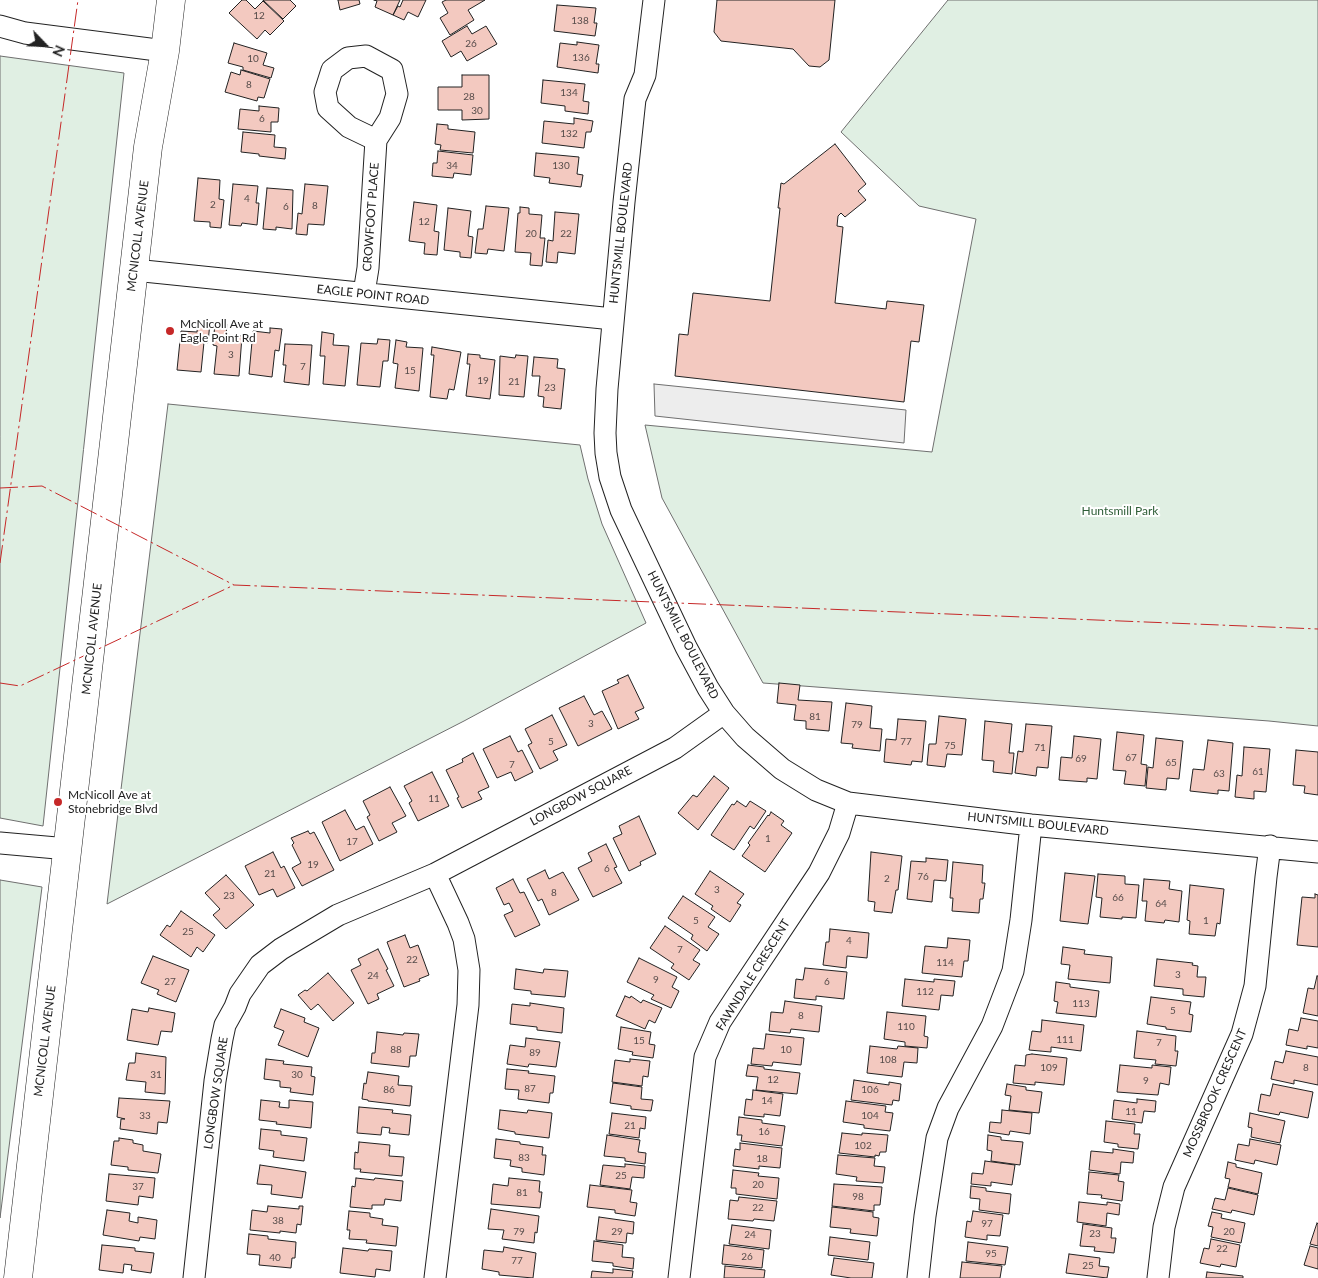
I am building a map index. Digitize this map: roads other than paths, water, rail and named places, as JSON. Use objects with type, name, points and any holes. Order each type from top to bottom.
[{"type":"main road","name":"MCNICOLL AVENUE","points":[[18,1278],[148,147],[165,51],[171,0]]},
{"type":"street","name":"HUNTSMILL BOULEVARD","points":[[654,0],[645,75],[635,99],[613,319],[605,433],[610,477],[621,510],[686,647],[724,713],[745,738],[782,769],[816,790],[848,803],[1031,824],[1318,852]]},
{"type":"street","points":[[0,26],[24,33],[165,51]]},
{"type":"street","name":"CROWFOOT PLACE","points":[[364,293],[368,268],[376,140]]},
{"type":"street","name":"EAGLE POINT ROAD","points":[[134,270],[613,319]]},
{"type":"street","name":"LONGBOW SQUARE","points":[[194,1278],[215,1081],[226,1025],[240,994],[260,965],[280,949],[338,915],[435,874],[675,748],[724,713]]},
{"type":"street","name":"FAWNDALE CRESCENT","points":[[679,1278],[705,1057],[720,1022],[734,999],[819,873],[839,833],[848,803]]},
{"type":"street","points":[[918,1278],[937,1138],[948,1108],[992,1026],[1013,971],[1021,920],[1031,824]]},
{"type":"street","points":[[0,843],[68,849]]},
{"type":"street","name":"MOSSBROOK CRESCENT","points":[[1158,1278],[1164,1227],[1174,1187],[1242,1034],[1255,986],[1270,846]]},
{"type":"street","points":[[435,874],[458,922],[464,939],[469,970],[468,1005],[435,1278]]},
{"type":"place","name":"McNicoll Ave at Eagle Point Rd","points":[[170,331]]},
{"type":"place","name":"McNicoll Ave at Stonebridge Blvd","points":[[58,802]]},
{"type":"park label","name":"Huntsmill Park","points":[[1120,511]]}]
